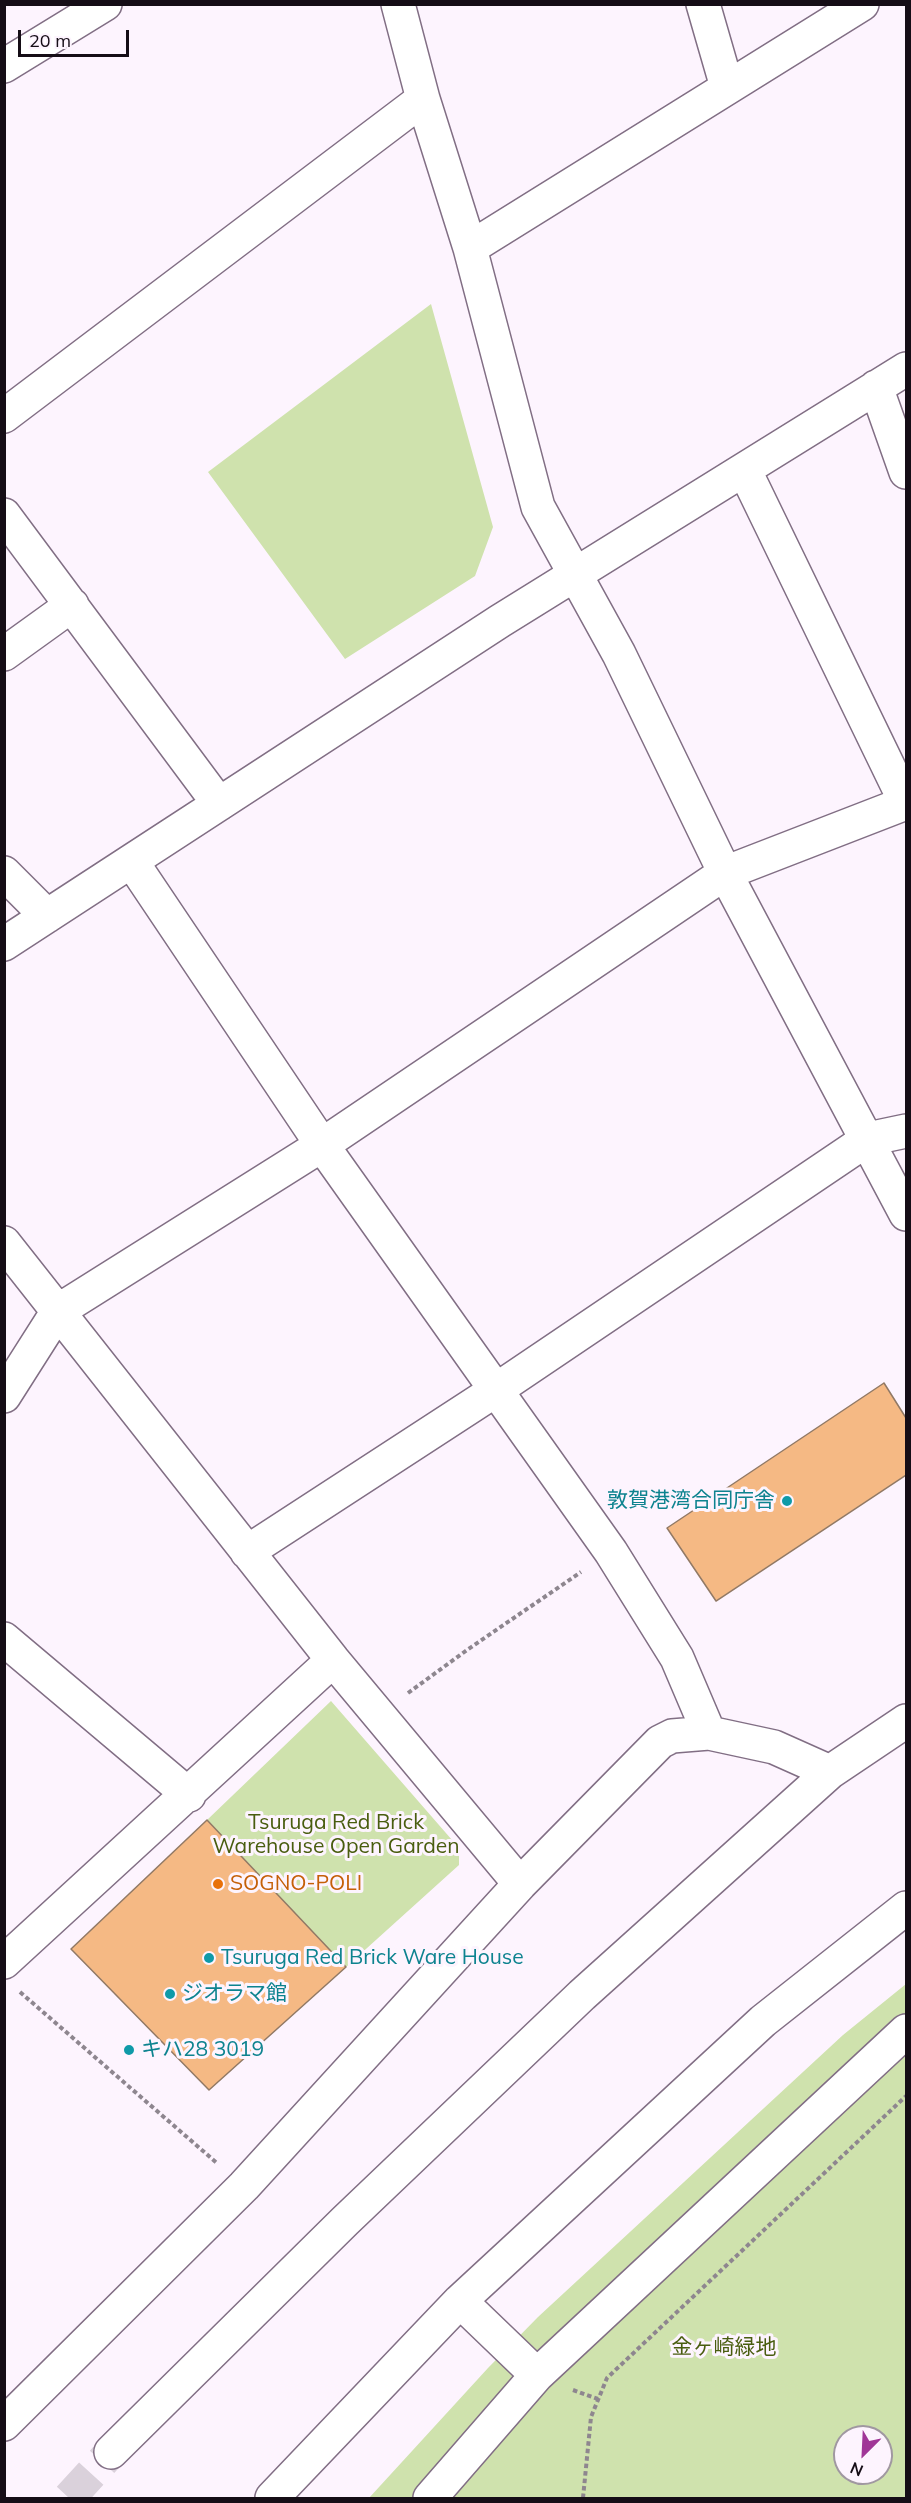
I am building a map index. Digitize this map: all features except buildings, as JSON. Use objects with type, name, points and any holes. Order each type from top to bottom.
[{"type":"street","points":[[4,66],[105,4]]},
{"type":"street","points":[[398,4],[423,99],[470,248],[538,507],[618,654],[725,873],[906,1214]]},
{"type":"street","points":[[703,4],[727,87]]},
{"type":"street","points":[[470,248],[862,4]]},
{"type":"street","points":[[4,416],[423,99]]},
{"type":"street","points":[[4,944],[574,575],[906,369]]},
{"type":"street","points":[[876,387],[906,472]]},
{"type":"street","points":[[4,1396],[58,1311],[322,1145],[725,873],[906,803],[745,471]]},
{"type":"street","points":[[4,515],[219,804]]},
{"type":"street","points":[[4,654],[72,606]]},
{"type":"street","points":[[132,862],[322,1145],[611,1552],[677,1658],[709,1733]]},
{"type":"street","points":[[4,873],[47,916]]},
{"type":"street","points":[[247,1552],[495,1390],[868,1139],[906,1131]]},
{"type":"street","points":[[4,1243],[333,1660],[520,1884]]},
{"type":"street","points":[[4,1639],[189,1795]]},
{"type":"street","points":[[9,1974],[189,1795],[333,1660]]},
{"type":"street","points":[[111,2452],[345,2222],[582,1995],[830,1772],[906,1721]]},
{"type":"street","points":[[4,2424],[244,2186],[520,1884],[660,1742],[672,1736],[709,1733],[774,1747],[830,1772]]},
{"type":"street","points":[[272,2499],[460,2301],[763,2021],[906,1908]]},
{"type":"street","points":[[430,2499],[537,2375],[906,2031]]},
{"type":"street","points":[[460,2301],[537,2375]]},
{"type":"path","points":[[379,1715],[467,1650],[611,1552]]},
{"type":"path","points":[[9,1974],[244,2186]]},
{"type":"path","points":[[583,2499],[591,2417],[607,2378],[906,2096]]},
{"type":"green space","points":[[431,304],[493,527],[475,576],[345,659],[208,472]]},
{"type":"green space","name":"Tsuruga Red Brick Warehouse Open Garden","points":[[331,1701],[459,1848],[459,1865],[346,1967],[207,1820]]},
{"type":"green space","name":"金ヶ崎緑地","points":[[906,1984],[906,2498],[369,2498],[538,2317],[843,2035]]},
{"type":"tunnel","points":[[69,2498],[111,2452]]},
{"type":"place","name":"敦賀港湾合同庁舎","points":[[787,1501]]},
{"type":"place","name":"SOGNO-POLI","points":[[218,1884]]},
{"type":"place","name":"Tsuruga Red Brick Ware House","points":[[209,1958]]},
{"type":"place","name":"ジオラマ館","points":[[170,1994]]},
{"type":"place","name":"キハ28 3019","points":[[129,2050]]}]
